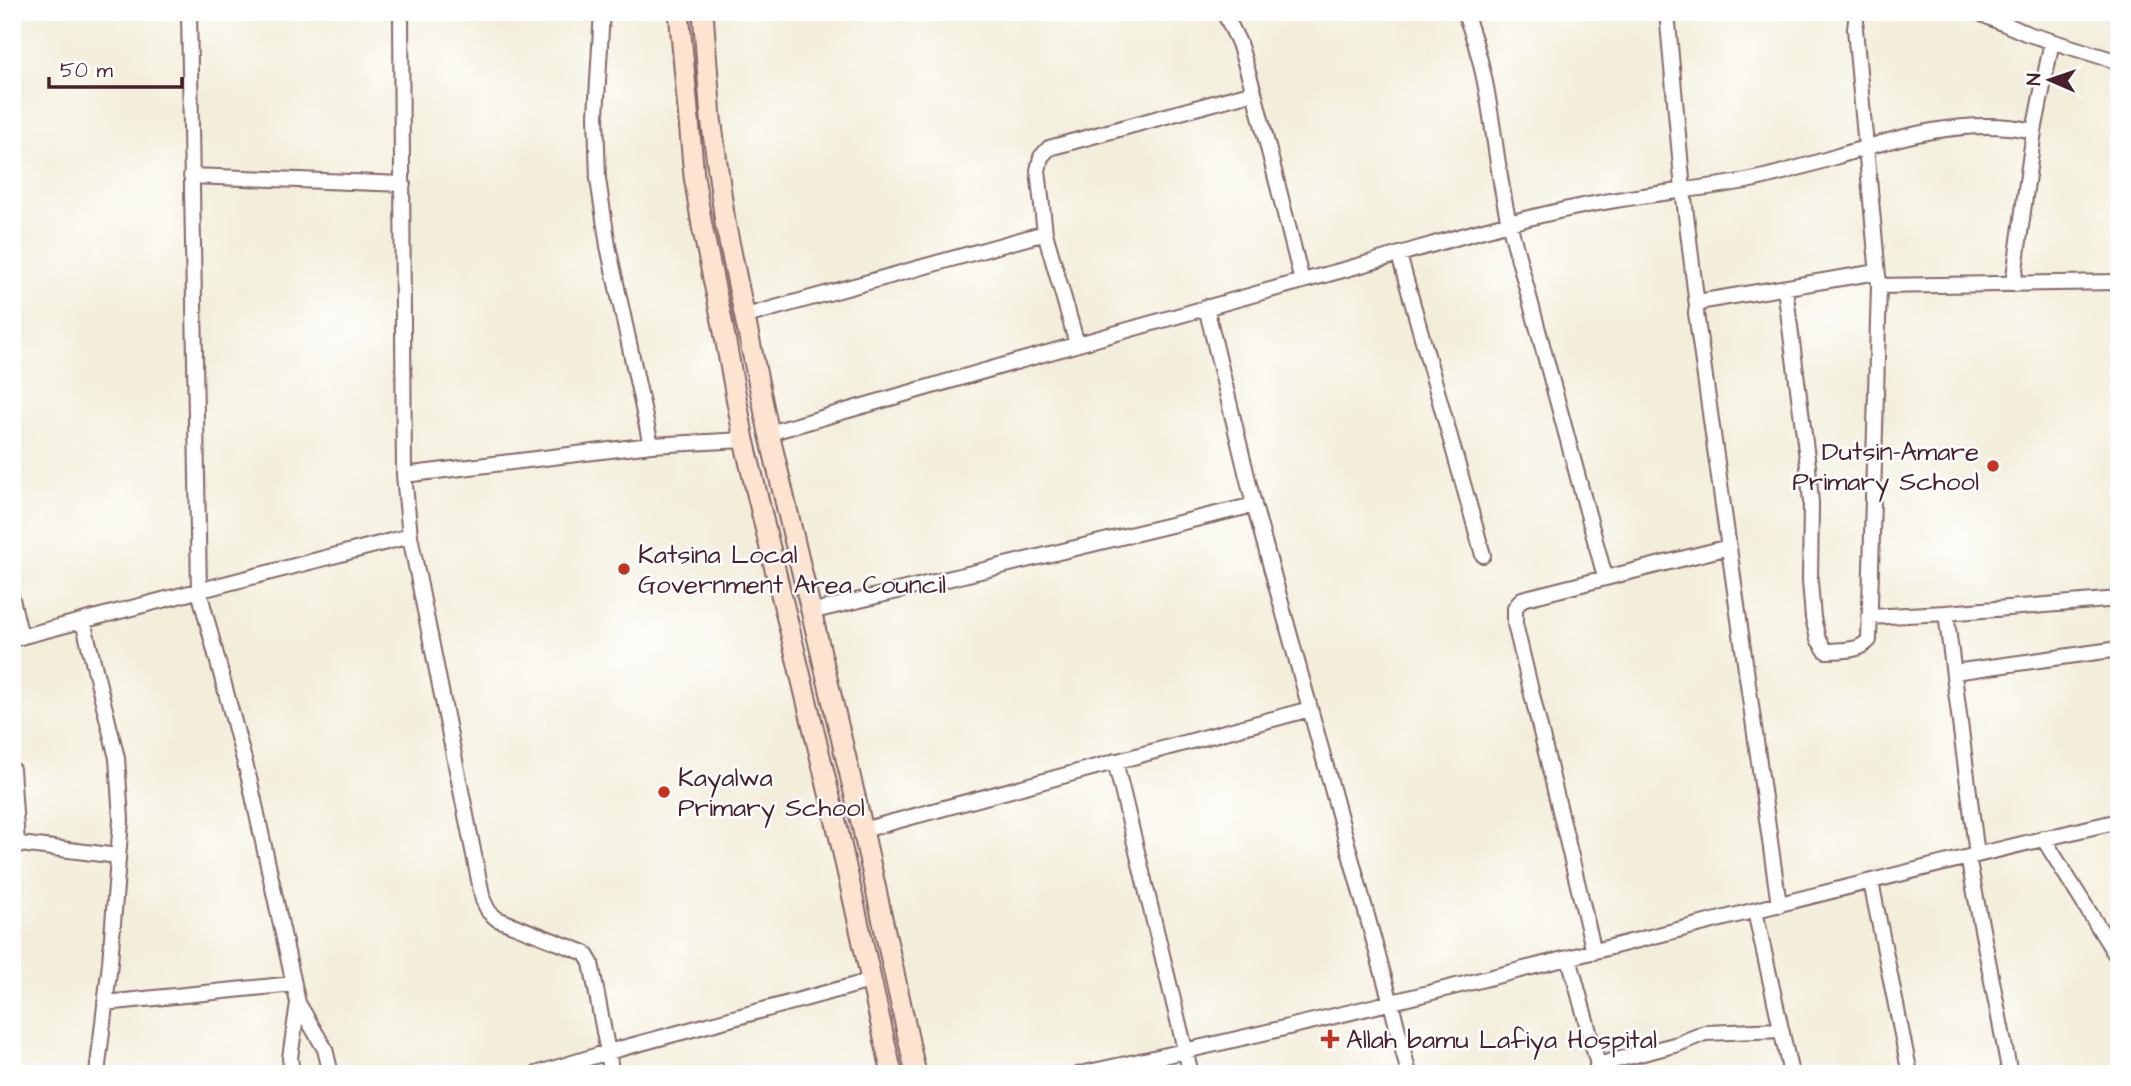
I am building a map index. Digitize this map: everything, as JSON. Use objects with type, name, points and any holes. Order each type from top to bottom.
[{"type":"main road","points":[[679,12],[694,176],[744,440],[839,835],[892,1074]]},
{"type":"main road","points":[[703,12],[711,118],[725,222],[769,433],[863,830],[916,1074]]},
{"type":"street","points":[[188,12],[199,591],[250,782],[298,1003],[325,1049],[331,1074]]},
{"type":"street","points":[[401,12],[404,475],[410,536],[483,900],[489,912],[497,919],[586,953],[591,963],[612,1074]]},
{"type":"street","points":[[602,12],[596,115],[598,180],[608,246],[651,445]]},
{"type":"street","points":[[1224,12],[1240,43],[1302,281]]},
{"type":"street","points":[[1464,12],[1487,84],[1509,223],[1605,578]]},
{"type":"street","points":[[1667,12],[1682,190],[1696,313],[1779,905]]},
{"type":"street","points":[[1785,288],[1808,467],[1813,618],[1821,646],[1826,651],[1856,649],[1869,640],[1878,279],[1855,29],[1857,12]]},
{"type":"street","points":[[1977,12],[2028,34],[2119,62]]},
{"type":"street","points":[[2013,284],[2034,131],[2052,41]]},
{"type":"street","points":[[1077,344],[1045,233],[1038,170],[1041,157],[1049,148],[1254,92]]},
{"type":"street","points":[[769,433],[1206,307],[1578,206],[1747,181],[1866,147],[1938,131],[1989,124],[2034,131]]},
{"type":"street","points":[[191,176],[402,184]]},
{"type":"street","points":[[746,316],[1045,233]]},
{"type":"street","points":[[1399,255],[1483,555]]},
{"type":"street","points":[[1697,306],[1704,301],[1785,288],[1878,279],[2013,284],[2119,282]]},
{"type":"street","points":[[1206,307],[1254,505],[1409,1074]]},
{"type":"street","points":[[404,475],[651,445],[744,440]]},
{"type":"street","points":[[810,612],[1254,505]]},
{"type":"street","points":[[12,598],[17,638],[410,536]]},
{"type":"street","points":[[1594,952],[1515,624],[1515,608],[1522,599],[1729,547]]},
{"type":"street","points":[[1870,617],[2119,599]]},
{"type":"street","points":[[1946,613],[1972,856],[2010,1074]]},
{"type":"street","points":[[83,621],[117,758],[121,820],[97,1074]]},
{"type":"street","points":[[1954,672],[2119,649]]},
{"type":"street","points":[[863,830],[1310,709]]},
{"type":"street","points":[[1115,761],[1191,1074]]},
{"type":"street","points":[[12,769],[15,843],[118,856]]},
{"type":"street","points":[[1080,1074],[1391,1003],[2119,821]]},
{"type":"street","points":[[2043,838],[2119,960]]},
{"type":"street","points":[[1871,882],[1910,1074]]},
{"type":"street","points":[[1755,911],[1791,1074]]},
{"type":"street","points":[[1569,958],[1599,1069],[1705,1033],[1781,1030]]},
{"type":"street","points":[[536,1074],[870,981]]},
{"type":"street","points":[[105,1003],[294,984]]},
{"type":"street","points":[[292,1074],[290,1058],[298,1003]]},
{"type":"place","name":"Dutsin-Amare Primary School","points":[[1993,466]]},
{"type":"place","name":"Katsina Local Government Area Council","points":[[624,569]]},
{"type":"place","name":"Kayalwa Primary School","points":[[664,792]]},
{"type":"place","name":"Allah bamu Lafiya Hospital","points":[[1330,1039]]}]
